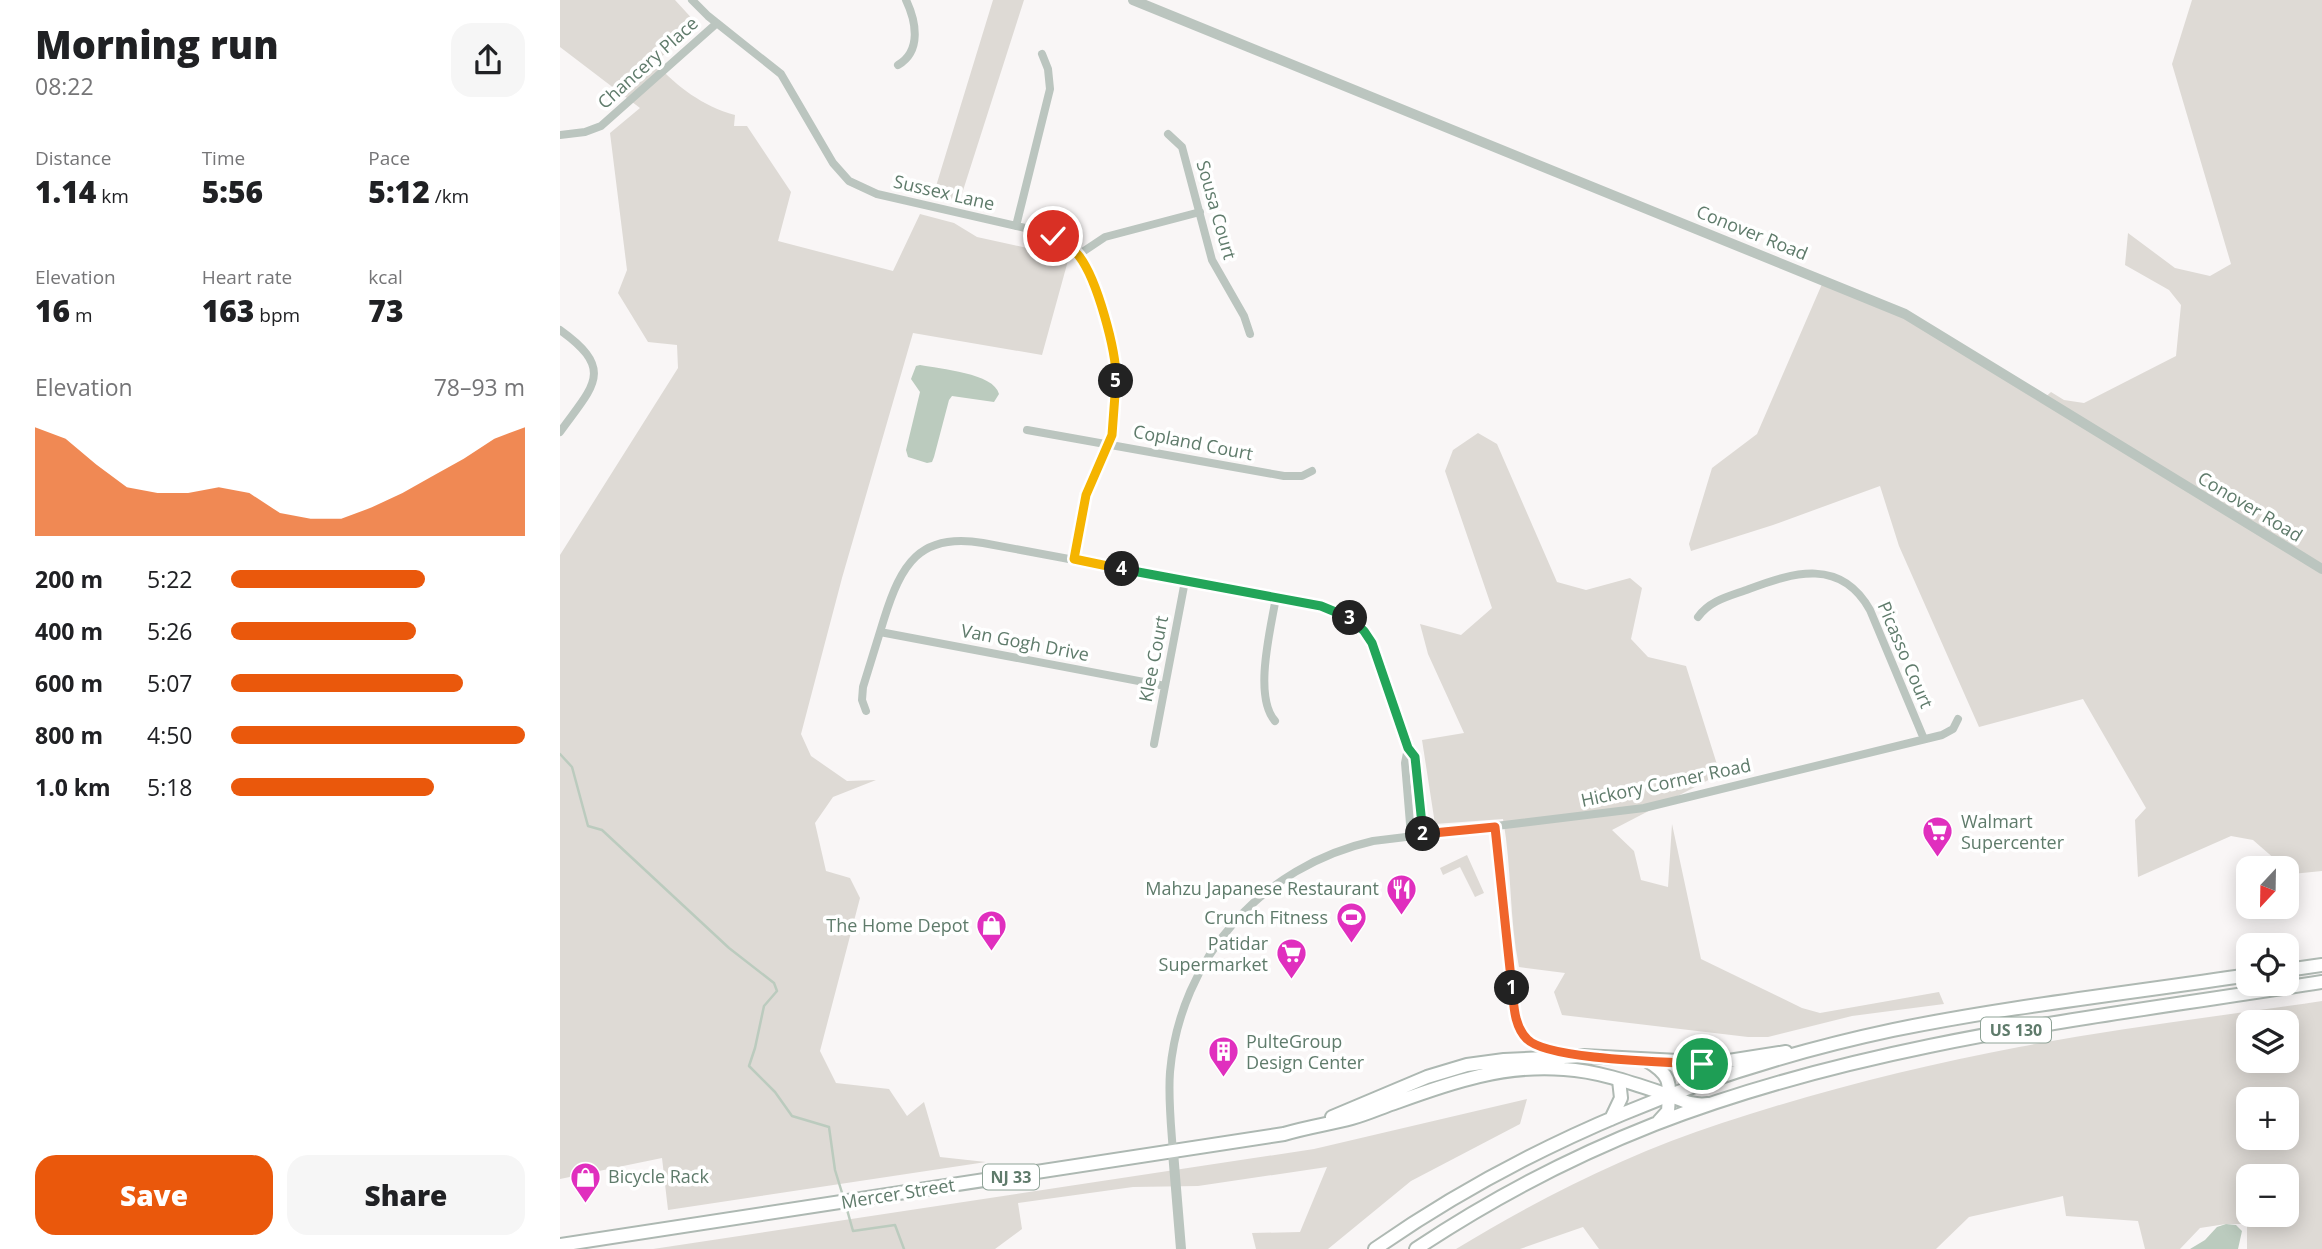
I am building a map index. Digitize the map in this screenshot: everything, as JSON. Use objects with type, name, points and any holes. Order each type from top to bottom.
[{"type":"main road","points":[[2299,968],[2322,965]]},
{"type":"main road","name":"US 130","points":[[1376,1249],[1478,1183],[1550,1146],[1669,1096],[1787,1057],[1969,1016],[2236,977]]},
{"type":"main road","name":"US 130","points":[[1416,1249],[1520,1186],[1583,1155],[1656,1124],[1772,1085],[1857,1063],[2007,1032],[2322,982]]},
{"type":"main road","name":"Mercer Street","points":[[1317,1124],[1427,1077],[1467,1065],[1513,1059],[1584,1056],[1716,1063],[1831,1045]]},
{"type":"main road","points":[[1646,1060],[1660,1068],[1667,1077],[1668,1111],[1656,1124]]},
{"type":"main road","name":"Mercer Street","points":[[560,1245],[1284,1133],[1352,1118],[1454,1082],[1499,1071],[1563,1069],[1619,1080],[1698,1105],[1715,1104]]},
{"type":"main road","points":[[1611,1119],[1621,1098],[1619,1080]]},
{"type":"street","name":"Sussex Lane","points":[[692,0],[781,74],[833,163],[849,181],[877,194],[1048,234],[1067,244],[1078,255],[1088,272],[1115,351],[1115,412],[1109,444],[1086,495],[1074,559]]},
{"type":"street","points":[[898,65],[907,58],[915,38],[914,17],[906,0]]},
{"type":"street","name":"Conover Road","points":[[1133,0],[1905,314],[2322,569]]},
{"type":"street","name":"Chancery Place","points":[[560,135],[585,132],[601,125],[717,23]]},
{"type":"street","points":[[1016,226],[1050,89],[1048,69],[1042,54]]},
{"type":"street","name":"Sousa Court","points":[[1168,134],[1182,147],[1215,267],[1244,316],[1250,334]]},
{"type":"street","points":[[1078,255],[1105,237],[1199,212]]},
{"type":"street","points":[[560,330],[587,351],[594,371],[591,388],[560,432]]},
{"type":"street","name":"Copland Court","points":[[1027,430],[1284,476],[1302,476],[1312,471]]},
{"type":"street","points":[[866,711],[862,693],[901,573],[913,558],[937,544],[966,540],[1276,597],[1339,612],[1364,631],[1372,643],[1408,748],[1416,761],[1423,834]]},
{"type":"street","name":"Picasso Court","points":[[1698,617],[1715,601],[1792,574],[1816,573],[1837,579],[1856,592],[1870,610],[1924,739]]},
{"type":"street","name":"Klee Court","points":[[1154,744],[1185,581]]},
{"type":"street","points":[[1275,721],[1266,704],[1266,666],[1276,597]]},
{"type":"street","name":"Van Gogh Drive","points":[[880,632],[1165,686]]},
{"type":"street","name":"Hickory Corner Road","points":[[1181,1249],[1170,1074],[1176,1038],[1193,985],[1212,949],[1225,931],[1256,899],[1283,878],[1312,861],[1352,846],[1423,834],[1644,808],[1924,739],[1953,729],[1958,719]]},
{"type":"street","points":[[1408,748],[1405,763],[1411,836]]},
{"type":"street","points":[[1495,827],[1513,999],[1519,1029],[1531,1044],[1544,1050],[1584,1056]]},
{"type":"street","points":[[2178,986],[2180,1004]]},
{"type":"shaded area","points":[[560,0],[675,0],[697,24],[655,63],[691,95],[735,115],[734,126],[747,126],[791,192],[778,241],[893,271],[920,214],[954,223],[977,237],[1069,257],[1042,355],[913,333],[842,578],[801,734],[811,756],[847,781],[876,780],[833,797],[815,823],[826,871],[850,878],[860,898],[820,1051],[836,1083],[889,1089],[907,1116],[924,1102],[940,1157],[986,1162],[668,1210],[662,1158],[560,1179],[560,555],[678,368],[677,345],[648,342],[618,293],[627,270],[610,133],[640,108],[560,47]]},
{"type":"shaded area","points":[[993,0],[1024,0],[959,203],[933,196]]},
{"type":"shaded area","points":[[2192,0],[2322,0],[2322,871],[2300,873],[2300,856],[2271,856],[2253,840],[2231,836],[2138,877],[2135,820],[2146,808],[2083,699],[1979,727],[1899,546],[1880,486],[1691,551],[1689,544],[1712,468],[1757,434],[1822,284],[1912,321],[2040,402],[2051,392],[2064,400],[2084,403],[2176,356],[2181,305],[2169,290],[2125,265],[2128,233],[2175,268],[2210,276],[2231,264],[2172,64]]},
{"type":"shaded area","points":[[916,366],[977,377],[995,387],[999,394],[994,402],[952,396],[934,457],[932,462],[927,463],[908,457],[906,450],[920,392],[911,379]]},
{"type":"shaded area","points":[[1478,433],[1497,444],[1557,582],[1586,590],[1630,578],[1642,588],[1631,639],[1648,657],[1686,666],[1720,774],[1612,830],[1634,851],[1641,880],[1668,887],[1672,824],[1701,959],[1802,1008],[1820,1013],[1939,992],[1944,1004],[1852,1016],[1768,1037],[1748,1037],[1562,1015],[1554,992],[1565,973],[1519,967],[1503,819],[1435,824],[1422,740],[1464,733],[1428,654],[1420,624],[1461,635],[1492,608],[1445,471],[1453,450]]},
{"type":"shaded area","points":[[1467,855],[1484,893],[1475,897],[1460,867],[1443,875],[1440,868]]},
{"type":"shaded area","points":[[2322,1001],[2322,1249],[2247,1249],[2247,1227],[2299,1227],[2299,1164],[2236,1164],[2236,1224],[2200,1228],[2180,1249],[2145,1249],[2138,1221],[2066,1216],[2063,1196],[1969,1217],[1936,1249],[1599,1249],[1583,1227],[1520,1249],[1456,1249],[1586,1178],[1653,1148],[1795,1100],[1944,1062],[2132,1028],[2236,1013],[2236,1073],[2299,1073],[2299,1010],[2259,1010]]},
{"type":"shaded area","points":[[1527,1099],[1520,1124],[1411,1181],[1328,1249],[1256,1249],[1252,1233],[1300,1232],[1327,1167],[1198,1186],[1133,1187],[1018,1203],[1022,1229],[995,1249],[653,1249],[1314,1149]]},
{"type":"shaded area","points":[[2236,1225],[2242,1231],[2238,1249],[2190,1249],[2205,1240],[2217,1227]]},
{"type":"waterway","points":[[560,754],[572,767],[588,826],[602,830],[729,948],[774,983],[777,991],[764,1006],[749,1066],[775,1092],[792,1116],[829,1127],[835,1170],[843,1196]]},
{"type":"waterway","points":[[846,1206],[853,1231],[895,1225],[904,1249]]},
{"type":"place","name":"Walmart Supercenter","points":[[1938,859]]},
{"type":"place","name":"Mahzu Japanese Restaurant","points":[[1402,916]]},
{"type":"place","name":"Crunch Fitness","points":[[1351,945]]},
{"type":"place","name":"The Home Depot","points":[[992,953]]},
{"type":"place","name":"Patidar Supermarket","points":[[1291,981]]},
{"type":"place","name":"PulteGroup Design Center","points":[[1223,1079]]},
{"type":"place","name":"Bicycle Rack","points":[[585,1204]]},
{"type":"route","points":[[1053,236],[1067,244],[1085,266],[1113,344],[1116,365],[1114,427],[1086,495],[1074,559],[1321,606],[1349,617],[1372,643],[1408,748],[1415,757],[1423,834],[1495,827],[1516,1019],[1525,1038],[1544,1050],[1584,1056],[1702,1064]]}]
